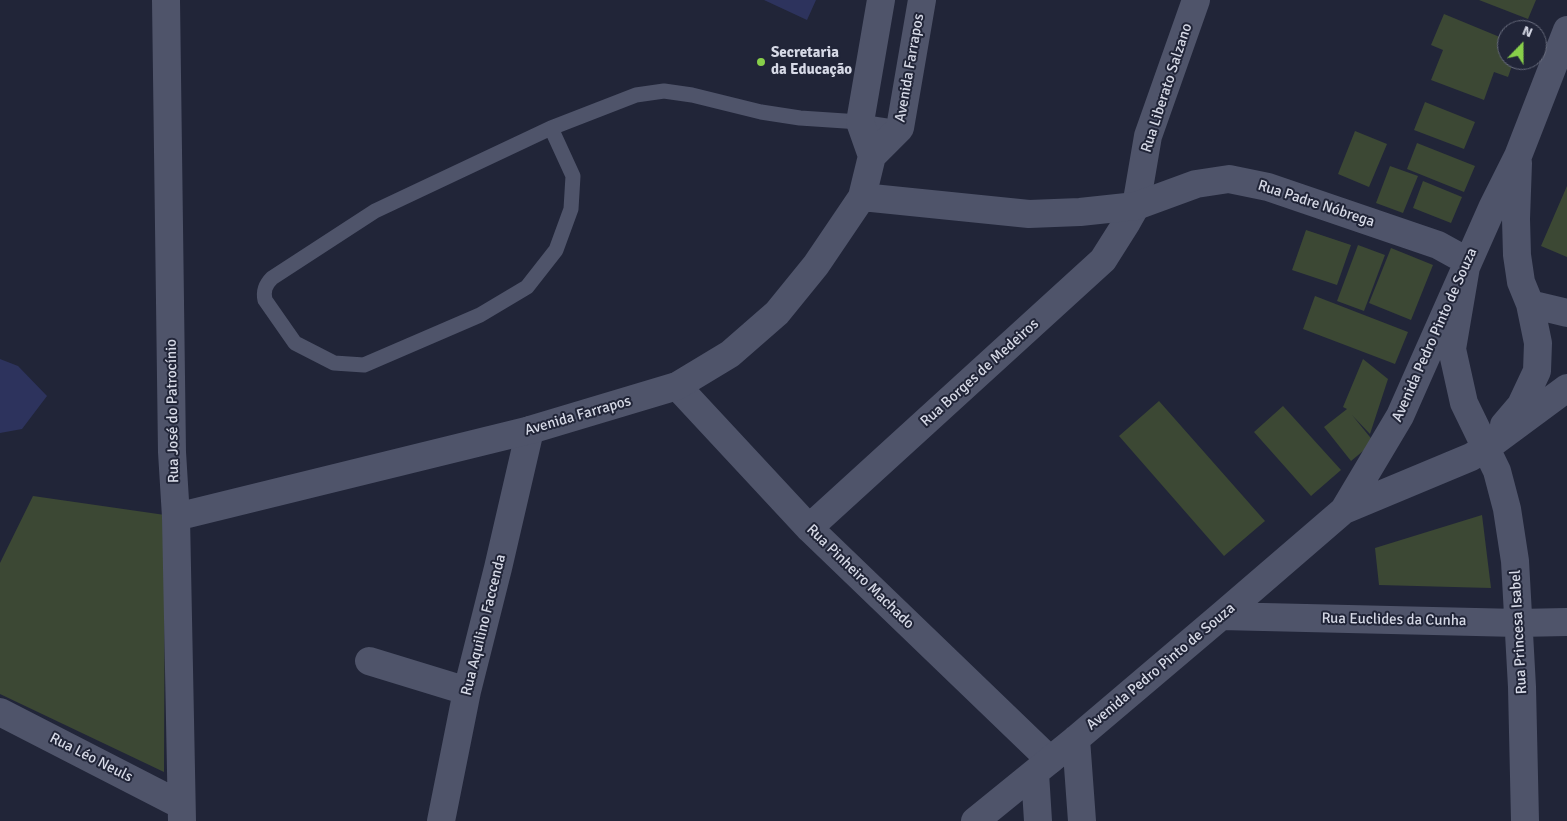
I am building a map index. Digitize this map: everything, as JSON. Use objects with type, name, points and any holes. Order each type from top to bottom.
[{"type":"street","name":"Rua José do Patrocínio","points":[[166,0],[172,452],[176,517],[182,813]]},
{"type":"street","points":[[872,156],[860,122],[881,0]]},
{"type":"street","name":"Avenida Farrapos","points":[[176,517],[530,430],[678,386],[730,354],[776,313],[816,264],[862,197],[872,156],[900,128],[922,0]]},
{"type":"street","name":"Rua Liberato Salzano","points":[[1136,206],[1148,136],[1196,0]]},
{"type":"street","name":"Avenida Pedro Pinto de Souza","points":[[1344,510],[1400,416],[1467,261],[1492,206],[1518,156],[1567,30]]},
{"type":"street","name":"Avenida Pedro Pinto de Souza","points":[[976,821],[1076,739],[1344,510],[1470,457],[1486,448],[1521,405],[1537,371],[1538,343],[1530,304],[1521,282],[1517,255],[1518,156]]},
{"type":"street","name":"Rua Padre Nóbrega","points":[[862,197],[1029,214],[1080,212],[1136,206],[1196,184],[1229,179],[1268,187],[1438,245],[1467,261]]},
{"type":"street","name":"Rua Borges de Medeiros","points":[[809,528],[1103,260],[1136,206]]},
{"type":"street","name":"Rua Princesa Isabel","points":[[1467,261],[1452,348],[1464,403],[1497,471],[1507,509],[1516,560],[1522,687],[1525,821]]},
{"type":"street","points":[[1530,304],[1567,314]]},
{"type":"street","name":"Rua Pinheiro Machado","points":[[678,386],[809,528],[1042,767]]},
{"type":"street","points":[[1486,448],[1567,388]]},
{"type":"street","name":"Rua Aquilino Faccenda","points":[[441,821],[467,690],[530,430]]},
{"type":"street","name":"Rua Euclides da Cunha","points":[[1221,616],[1518,623],[1567,622]]},
{"type":"street","points":[[369,661],[467,690]]},
{"type":"street","name":"Rua Léo Neuls","points":[[0,712],[182,813]]},
{"type":"street","points":[[1076,739],[1082,821]]},
{"type":"street","points":[[1038,821],[1042,767]]},
{"type":"lane","points":[[551,128],[573,176],[571,209],[556,250],[527,287],[480,315],[364,364],[334,363],[295,343],[265,300],[266,284],[272,278],[375,211],[551,128],[636,95],[664,91],[692,95],[761,112],[800,118],[860,122],[900,128]]},
{"type":"shaded area","points":[[764,0],[816,0],[807,20]]},
{"type":"shaded area","points":[[0,359],[18,366],[47,396],[22,429],[0,433]]},
{"type":"building","points":[[1479,0],[1536,0],[1528,19]]},
{"type":"building","points":[[1444,14],[1497,36],[1497,70],[1510,70],[1508,77],[1494,72],[1484,100],[1431,80],[1443,50],[1431,45]]},
{"type":"building","points":[[1425,102],[1475,122],[1464,149],[1414,130]]},
{"type":"building","points":[[1355,131],[1387,144],[1369,187],[1338,174]]},
{"type":"building","points":[[1417,143],[1475,166],[1464,192],[1407,169]]},
{"type":"building","points":[[1390,166],[1418,176],[1403,213],[1376,203]]},
{"type":"building","points":[[1423,181],[1462,197],[1451,223],[1413,208]]},
{"type":"building","points":[[1567,186],[1567,257],[1541,246]]},
{"type":"building","points":[[1306,230],[1351,245],[1337,285],[1292,270]]},
{"type":"building","points":[[1358,245],[1385,255],[1364,311],[1337,301]]},
{"type":"building","points":[[1391,248],[1433,265],[1411,320],[1369,303]]},
{"type":"building","points":[[1315,296],[1408,332],[1395,364],[1303,329]]},
{"type":"building","points":[[1363,359],[1388,379],[1370,434],[1352,415],[1374,442],[1351,461],[1324,427],[1347,409],[1343,407]]},
{"type":"building","points":[[1159,401],[1265,521],[1224,556],[1119,436]]},
{"type":"building","points":[[1283,406],[1341,470],[1311,496],[1254,432]]},
{"type":"building","points":[[33,496],[165,515],[164,772],[0,694],[0,563]]},
{"type":"building","points":[[1482,515],[1491,588],[1379,585],[1375,548]]},
{"type":"place","name":"Secretaria da Educação","points":[[761,62]]}]
